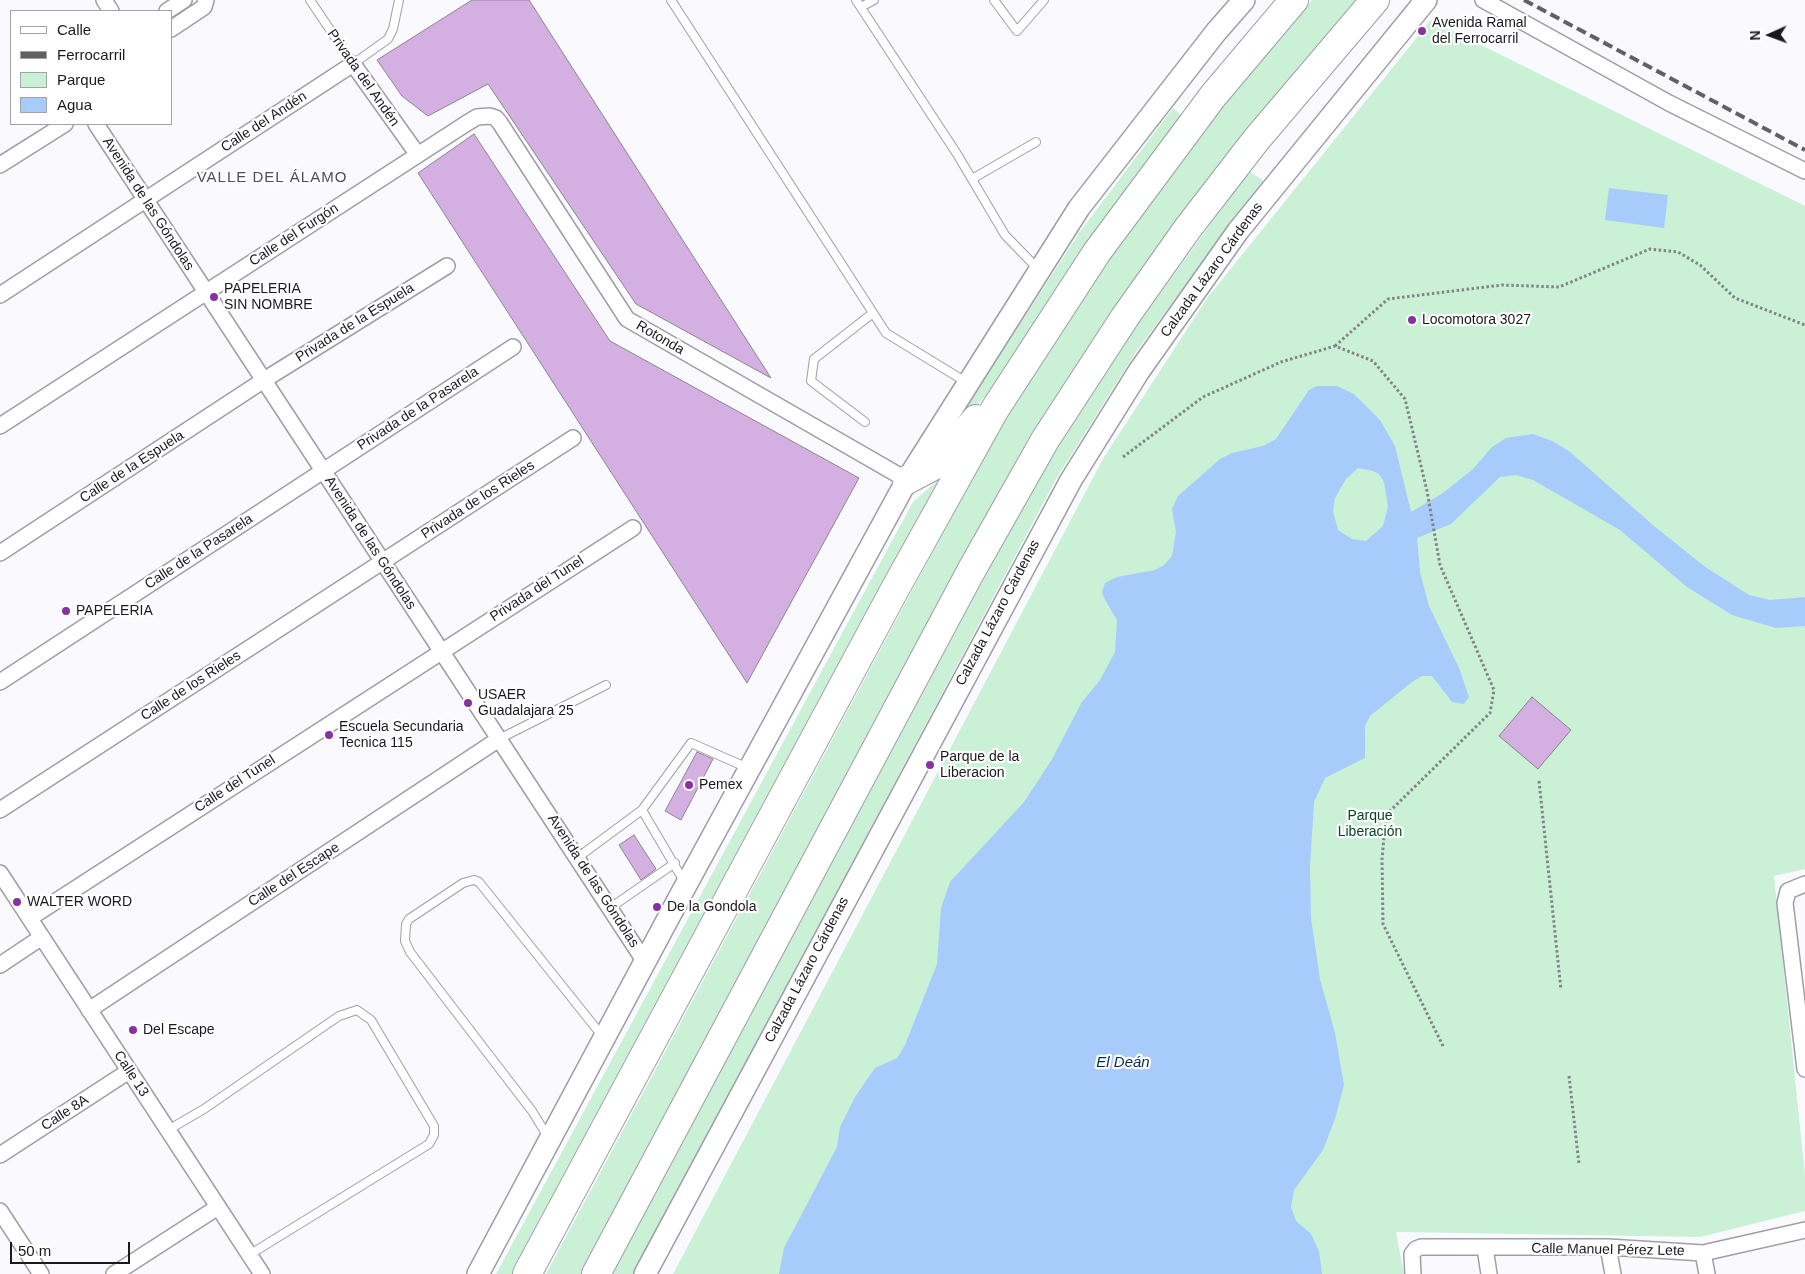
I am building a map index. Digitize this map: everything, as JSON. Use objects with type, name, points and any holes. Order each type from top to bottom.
[{"type":"highway","points":[[527,1274],[918,548],[996,409],[1097,252],[1213,96],[1294,0]]},
{"type":"highway","points":[[596,1274],[971,571],[1044,440],[1188,228],[1256,140],[1375,0]]},
{"type":"highway","points":[[907,480],[939,463],[1030,355]]},
{"type":"main road","points":[[478,1274],[749,768],[907,480],[1079,208],[1244,0]]},
{"type":"main road","name":"Calzada Lázaro Cárdenas","points":[[645,1274],[1071,480],[1139,371],[1238,232],[1426,0]]},
{"type":"street","points":[[169,10],[184,0]]},
{"type":"street","points":[[172,28],[204,7],[206,0]]},
{"type":"street","points":[[1483,0],[1669,103],[1805,171]]},
{"type":"street","name":"Privada del Andén","points":[[353,64],[418,155]]},
{"type":"street","name":"Calle del Andén","points":[[0,295],[353,64]]},
{"type":"street","name":"Calle del Furgón","points":[[0,426],[477,117],[490,116]]},
{"type":"street","name":"Rotonda","points":[[490,116],[496,118],[500,123],[627,319],[907,480]]},
{"type":"street","points":[[0,165],[63,125]]},
{"type":"street","name":"Avenida de las Góndolas","points":[[97,125],[645,962]]},
{"type":"street","name":"Privada de la Espuela","points":[[264,380],[447,266]]},
{"type":"street","name":"Privada de la Pasarela","points":[[323,471],[513,348]]},
{"type":"street","name":"Calle de la Espuela","points":[[0,553],[264,380]]},
{"type":"street","name":"Privada de los Rieles","points":[[383,562],[573,438]]},
{"type":"street","name":"Calle de la Pasarela","points":[[0,682],[323,471]]},
{"type":"street","name":"Privada del Tunel","points":[[441,650],[633,528]]},
{"type":"street","name":"Calle de los Rieles","points":[[0,810],[383,562]]},
{"type":"street","name":"Calle del Tunel","points":[[30,918],[441,650]]},
{"type":"street","name":"Calle del Escape","points":[[89,1010],[499,739]]},
{"type":"street","name":"Calle 13","points":[[0,873],[262,1274]]},
{"type":"street","points":[[1805,884],[1788,891],[1785,903],[1800,994],[1805,1069]]},
{"type":"street","points":[[0,964],[42,937]]},
{"type":"street","name":"Calle 8A","points":[[0,1155],[129,1072]]},
{"type":"street","points":[[114,1274],[218,1207]]},
{"type":"street","points":[[0,1211],[42,1274]]},
{"type":"street","name":"Calle Manuel Pérez Lete","points":[[1413,1274],[1412,1254],[1416,1249],[1421,1248],[1608,1247],[1703,1253],[1805,1230]]},
{"type":"street","points":[[1608,1247],[1612,1274]]},
{"type":"street","points":[[1485,1248],[1490,1274]]},
{"type":"street","points":[[1703,1253],[1707,1274]]},
{"type":"lane","name":"Privada del Andén","points":[[310,0],[353,64]]},
{"type":"lane","points":[[353,64],[388,39],[393,29],[399,0]]},
{"type":"lane","points":[[671,0],[886,333],[968,383]]},
{"type":"lane","points":[[874,0],[858,3],[972,179],[1005,235],[1039,270]]},
{"type":"lane","points":[[994,0],[1017,31],[1044,0]]},
{"type":"lane","points":[[972,179],[1036,142]]},
{"type":"lane","points":[[864,422],[811,381],[814,359],[873,313]]},
{"type":"lane","points":[[499,739],[606,685]]},
{"type":"lane","points":[[577,858],[642,810],[690,743],[749,768]]},
{"type":"lane","points":[[642,810],[675,863],[686,885]]},
{"type":"lane","points":[[610,908],[675,863]]},
{"type":"lane","points":[[550,1140],[532,1111],[410,952],[405,942],[406,924],[409,919],[463,883],[474,880],[479,882],[604,1039]]},
{"type":"lane","points":[[168,1130],[204,1109],[339,1016],[356,1010],[371,1020],[434,1126],[432,1140],[249,1255]]},
{"type":"path","points":[[1123,457],[1203,397],[1281,362],[1335,346],[1388,299],[1502,285],[1558,288],[1650,249],[1678,252],[1700,265],[1735,298],[1805,325]]},
{"type":"path","points":[[1335,346],[1373,361],[1405,400],[1427,491],[1440,565],[1494,690],[1490,713],[1386,814],[1382,859],[1383,924],[1444,1048]]},
{"type":"path","points":[[1539,781],[1560,990]]},
{"type":"path","points":[[1569,1076],[1579,1164]]},
{"type":"green space","points":[[1312,0],[1358,0],[1204,187],[586,1274],[546,1274],[990,445],[1077,303],[1174,164]]},
{"type":"green space","name":"Parque Liberación","points":[[1431,20],[1805,206],[1805,869],[1774,876],[1805,1175],[1805,1211],[1700,1237],[1396,1232],[1404,1274],[673,1274],[1104,457],[1208,297]]},
{"type":"green space","points":[[1173,108],[1185,118],[1018,358],[940,448],[1079,233]]},
{"type":"green space","points":[[1249,171],[1264,181],[1138,349],[1056,479],[634,1274],[612,1274],[1041,472],[1125,342]]},
{"type":"green space","points":[[955,465],[519,1274],[496,1274],[913,502]]},
{"type":"water","points":[[1609,188],[1668,195],[1664,228],[1605,220]]},
{"type":"water","name":"El Deán","points":[[1317,386],[1337,386],[1354,394],[1380,420],[1395,446],[1411,512],[1443,493],[1473,469],[1492,447],[1506,438],[1533,434],[1552,441],[1569,451],[1654,526],[1704,566],[1749,595],[1770,600],[1805,597],[1805,626],[1776,628],[1732,615],[1687,587],[1620,530],[1533,480],[1516,475],[1500,477],[1451,524],[1417,538],[1420,572],[1429,606],[1459,668],[1469,697],[1464,704],[1452,702],[1432,676],[1422,676],[1412,682],[1370,716],[1365,726],[1365,758],[1325,778],[1314,802],[1310,867],[1311,918],[1320,979],[1335,1033],[1344,1085],[1335,1119],[1323,1150],[1294,1190],[1291,1207],[1296,1221],[1311,1234],[1319,1251],[1322,1274],[779,1274],[784,1248],[837,1147],[840,1127],[855,1097],[875,1068],[897,1058],[905,1045],[937,964],[941,908],[950,882],[1024,802],[1051,761],[1082,702],[1100,680],[1115,652],[1117,620],[1102,592],[1105,583],[1117,577],[1155,570],[1164,565],[1172,556],[1176,532],[1172,509],[1178,496],[1220,459],[1232,453],[1263,446],[1276,439],[1309,390]],"holes":[[[1358,468],[1379,474],[1384,482],[1388,507],[1383,526],[1366,541],[1352,539],[1338,530],[1333,511],[1335,498],[1346,479]]]},
{"type":"building","points":[[472,0],[529,0],[771,378],[636,304],[488,84],[428,116],[402,96],[377,60]]},
{"type":"building","points":[[474,134],[610,341],[859,478],[747,683],[418,173]]},
{"type":"building","points":[[1532,697],[1571,730],[1538,769],[1499,736]]},
{"type":"building","name":"Pemex","points":[[697,752],[713,759],[681,820],[665,811]]},
{"type":"building","points":[[634,835],[656,869],[641,880],[619,845]]},
{"type":"railway","points":[[1524,0],[1805,150]]},
{"type":"place","name":"Avenida Ramal del Ferrocarril","points":[[1422,31]]},
{"type":"place","name":"PAPELERIA SIN NOMBRE","points":[[214,297]]},
{"type":"place","name":"Locomotora 3027","points":[[1412,320]]},
{"type":"place","name":"PAPELERIA","points":[[66,611]]},
{"type":"place","name":"USAER Guadalajara 25","points":[[468,703]]},
{"type":"place","name":"Escuela Secundaria Tecnica 115","points":[[329,735]]},
{"type":"place","name":"Parque de la Liberacion","points":[[930,765]]},
{"type":"place","name":"Pemex","points":[[689,785]]},
{"type":"place","name":"WALTER WORD","points":[[17,902]]},
{"type":"place","name":"De la Gondola","points":[[657,907]]},
{"type":"place","name":"Del Escape","points":[[133,1030]]},
{"type":"district","name":"VALLE DEL ÁLAMO","points":[[272,178]]}]
